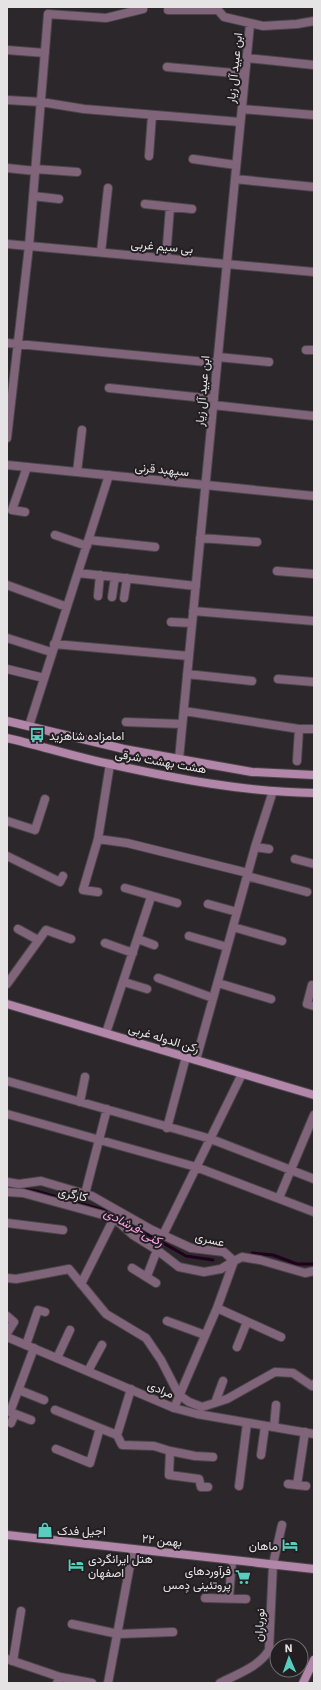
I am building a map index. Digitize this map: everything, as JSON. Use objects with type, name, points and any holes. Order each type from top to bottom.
[{"type":"main road","name":"هشت بهشت شرقی","points":[[7,721],[124,749],[179,760],[252,772],[314,775]]},
{"type":"main road","name":"هشت بهشت شرقی","points":[[7,738],[110,764],[250,789],[314,793]]},
{"type":"main road","name":"رکن الدوله غربی","points":[[7,1004],[314,1095]]},
{"type":"main road","name":"۲۲ بهمن","points":[[7,1534],[273,1564],[313,1570]]},
{"type":"main road","points":[[303,1683],[314,1660]]},
{"type":"street","points":[[7,438],[10,389],[29,246],[48,14],[106,18],[144,9]]},
{"type":"street","points":[[168,10],[218,9],[224,17],[263,26],[297,24],[314,21]]},
{"type":"street","name":"ابن عبید آل زیار","points":[[179,760],[250,24]]},
{"type":"street","points":[[7,50],[45,54]]},
{"type":"street","points":[[247,58],[314,66]]},
{"type":"street","points":[[167,67],[245,74]]},
{"type":"street","points":[[7,100],[41,102],[84,109],[240,122]]},
{"type":"street","points":[[242,109],[314,115]]},
{"type":"street","points":[[149,156],[152,115]]},
{"type":"street","points":[[193,159],[236,165]]},
{"type":"street","points":[[7,168],[76,172]]},
{"type":"street","points":[[235,179],[314,187]]},
{"type":"street","points":[[101,252],[108,188]]},
{"type":"street","points":[[33,196],[59,199]]},
{"type":"street","points":[[145,204],[192,209]]},
{"type":"street","points":[[166,258],[170,207]]},
{"type":"street","name":"بی سیم غربی","points":[[7,244],[314,272]]},
{"type":"street","points":[[7,342],[217,360],[270,362]]},
{"type":"street","points":[[109,388],[314,416]]},
{"type":"street","points":[[77,472],[82,430]]},
{"type":"street","name":"سپهبد قرنی","points":[[7,465],[314,496]]},
{"type":"street","points":[[25,512],[12,510],[27,467]]},
{"type":"street","points":[[29,726],[109,475]]},
{"type":"street","points":[[54,535],[88,543],[155,547]]},
{"type":"street","points":[[200,538],[257,542]]},
{"type":"street","points":[[277,571],[314,574]]},
{"type":"street","points":[[78,573],[196,586]]},
{"type":"street","points":[[98,596],[100,575]]},
{"type":"street","points":[[112,597],[115,577]]},
{"type":"street","points":[[124,598],[127,578]]},
{"type":"street","points":[[7,585],[67,606]]},
{"type":"street","points":[[193,611],[314,621]]},
{"type":"street","points":[[171,622],[192,623]]},
{"type":"street","points":[[7,638],[53,648],[189,656]]},
{"type":"street","points":[[7,669],[44,678]]},
{"type":"street","points":[[187,674],[252,681]]},
{"type":"street","points":[[278,679],[314,682]]},
{"type":"street","points":[[184,711],[299,729],[314,729]]},
{"type":"street","points":[[126,722],[182,724]]},
{"type":"street","points":[[297,761],[299,729]]},
{"type":"street","points":[[98,892],[84,890],[98,839],[110,764]]},
{"type":"street","points":[[196,1060],[255,847],[273,791]]},
{"type":"street","points":[[7,821],[35,830],[45,799]]},
{"type":"street","points":[[98,839],[127,843],[248,874],[307,892]]},
{"type":"street","points":[[255,847],[269,849]]},
{"type":"street","points":[[7,856],[60,882],[63,876]]},
{"type":"street","points":[[295,859],[314,864]]},
{"type":"street","points":[[125,888],[177,903]]},
{"type":"street","points":[[106,1033],[151,896]]},
{"type":"street","points":[[208,904],[237,912]]},
{"type":"street","points":[[233,927],[282,941]]},
{"type":"street","points":[[18,929],[38,940]]},
{"type":"street","points":[[7,984],[46,930],[71,939]]},
{"type":"street","points":[[189,936],[227,947]]},
{"type":"street","points":[[138,939],[154,945]]},
{"type":"street","points":[[105,943],[133,953]]},
{"type":"street","points":[[158,978],[213,998]]},
{"type":"street","points":[[124,982],[147,989]]},
{"type":"street","points":[[218,983],[271,999]]},
{"type":"street","points":[[312,986],[307,1004],[314,1006]]},
{"type":"street","points":[[167,1128],[186,1057]]},
{"type":"street","points":[[163,1235],[242,1074]]},
{"type":"street","points":[[80,1102],[85,1077]]},
{"type":"street","points":[[7,1081],[107,1109],[167,1128],[211,1139],[314,1179]]},
{"type":"street","points":[[85,1194],[107,1109]]},
{"type":"street","points":[[7,1114],[196,1167],[314,1212]]},
{"type":"street","points":[[279,1198],[314,1115]]},
{"type":"street","points":[[7,1178],[19,1184]]},
{"type":"street","name":"کارگری","points":[[7,1182],[19,1184],[42,1181],[85,1194]]},
{"type":"street","name":"کارگری","points":[[7,1192],[23,1194],[114,1218],[133,1235],[157,1250],[179,1267],[204,1272],[221,1269],[234,1261]]},
{"type":"street","name":"عسری","points":[[85,1194],[92,1196],[152,1230],[191,1248],[224,1252],[234,1261],[242,1257],[260,1260],[305,1272],[314,1271]]},
{"type":"street","points":[[82,1284],[114,1218]]},
{"type":"street","points":[[7,1223],[63,1230]]},
{"type":"street","points":[[147,1276],[157,1250]]},
{"type":"street","points":[[174,1408],[217,1308],[234,1261]]},
{"type":"street","points":[[132,1268],[156,1283]]},
{"type":"street","points":[[7,1278],[16,1279],[69,1269],[106,1314],[146,1338],[161,1360],[179,1395],[188,1402],[202,1406],[227,1399],[275,1372],[293,1373],[312,1386],[314,1384]]},
{"type":"street","points":[[217,1308],[281,1337]]},
{"type":"street","points":[[31,1420],[10,1412],[19,1390],[38,1310],[45,1312]]},
{"type":"street","points":[[7,1316],[14,1322],[7,1333]]},
{"type":"street","points":[[166,1321],[205,1335]]},
{"type":"street","points":[[237,1347],[247,1322]]},
{"type":"street","points":[[57,1358],[70,1330]]},
{"type":"street","name":"مرادی","points":[[7,1337],[174,1408],[197,1414],[314,1434]]},
{"type":"street","points":[[88,1371],[102,1345]]},
{"type":"street","points":[[215,1403],[223,1381]]},
{"type":"street","points":[[117,1435],[131,1389]]},
{"type":"street","points":[[19,1390],[44,1400]]},
{"type":"street","points":[[261,1455],[276,1404]]},
{"type":"street","points":[[55,1410],[117,1435],[122,1445],[154,1446],[195,1456],[213,1457]]},
{"type":"street","points":[[11,1423],[15,1414]]},
{"type":"street","points":[[239,1486],[247,1422]]},
{"type":"street","points":[[56,1449],[90,1463],[100,1428]]},
{"type":"street","points":[[288,1484],[302,1486],[305,1432]]},
{"type":"street","points":[[170,1451],[169,1475],[200,1479],[201,1487],[208,1487]]},
{"type":"street","name":"نورباران","points":[[220,1683],[255,1664],[265,1657],[269,1650],[273,1564],[282,1525]]},
{"type":"street","points":[[108,1683],[133,1549]]},
{"type":"street","points":[[229,1598],[232,1560]]},
{"type":"street","points":[[205,1598],[246,1600]]},
{"type":"street","points":[[21,1611],[10,1660],[58,1680],[92,1683]]},
{"type":"street","points":[[72,1624],[118,1634],[173,1632]]},
{"type":"waterway","name":"رکنی-فرشادی","points":[[7,1187],[36,1191],[107,1211],[186,1256],[213,1260]]},
{"type":"waterway","name":"رکنی-فرشادی","points":[[252,1253],[273,1255],[297,1264],[314,1264]]},
{"type":"place","name":"امامزاده شاهزید","points":[[37,735]]},
{"type":"place","name":"اجیل فدک","points":[[45,1530]]},
{"type":"place","name":"ماهان","points":[[290,1545]]},
{"type":"place","name":"هتل ایرانگردی اصفهان","points":[[76,1565]]},
{"type":"place","name":"فرآوردهای پروتئینی دٍمس","points":[[243,1577]]}]
